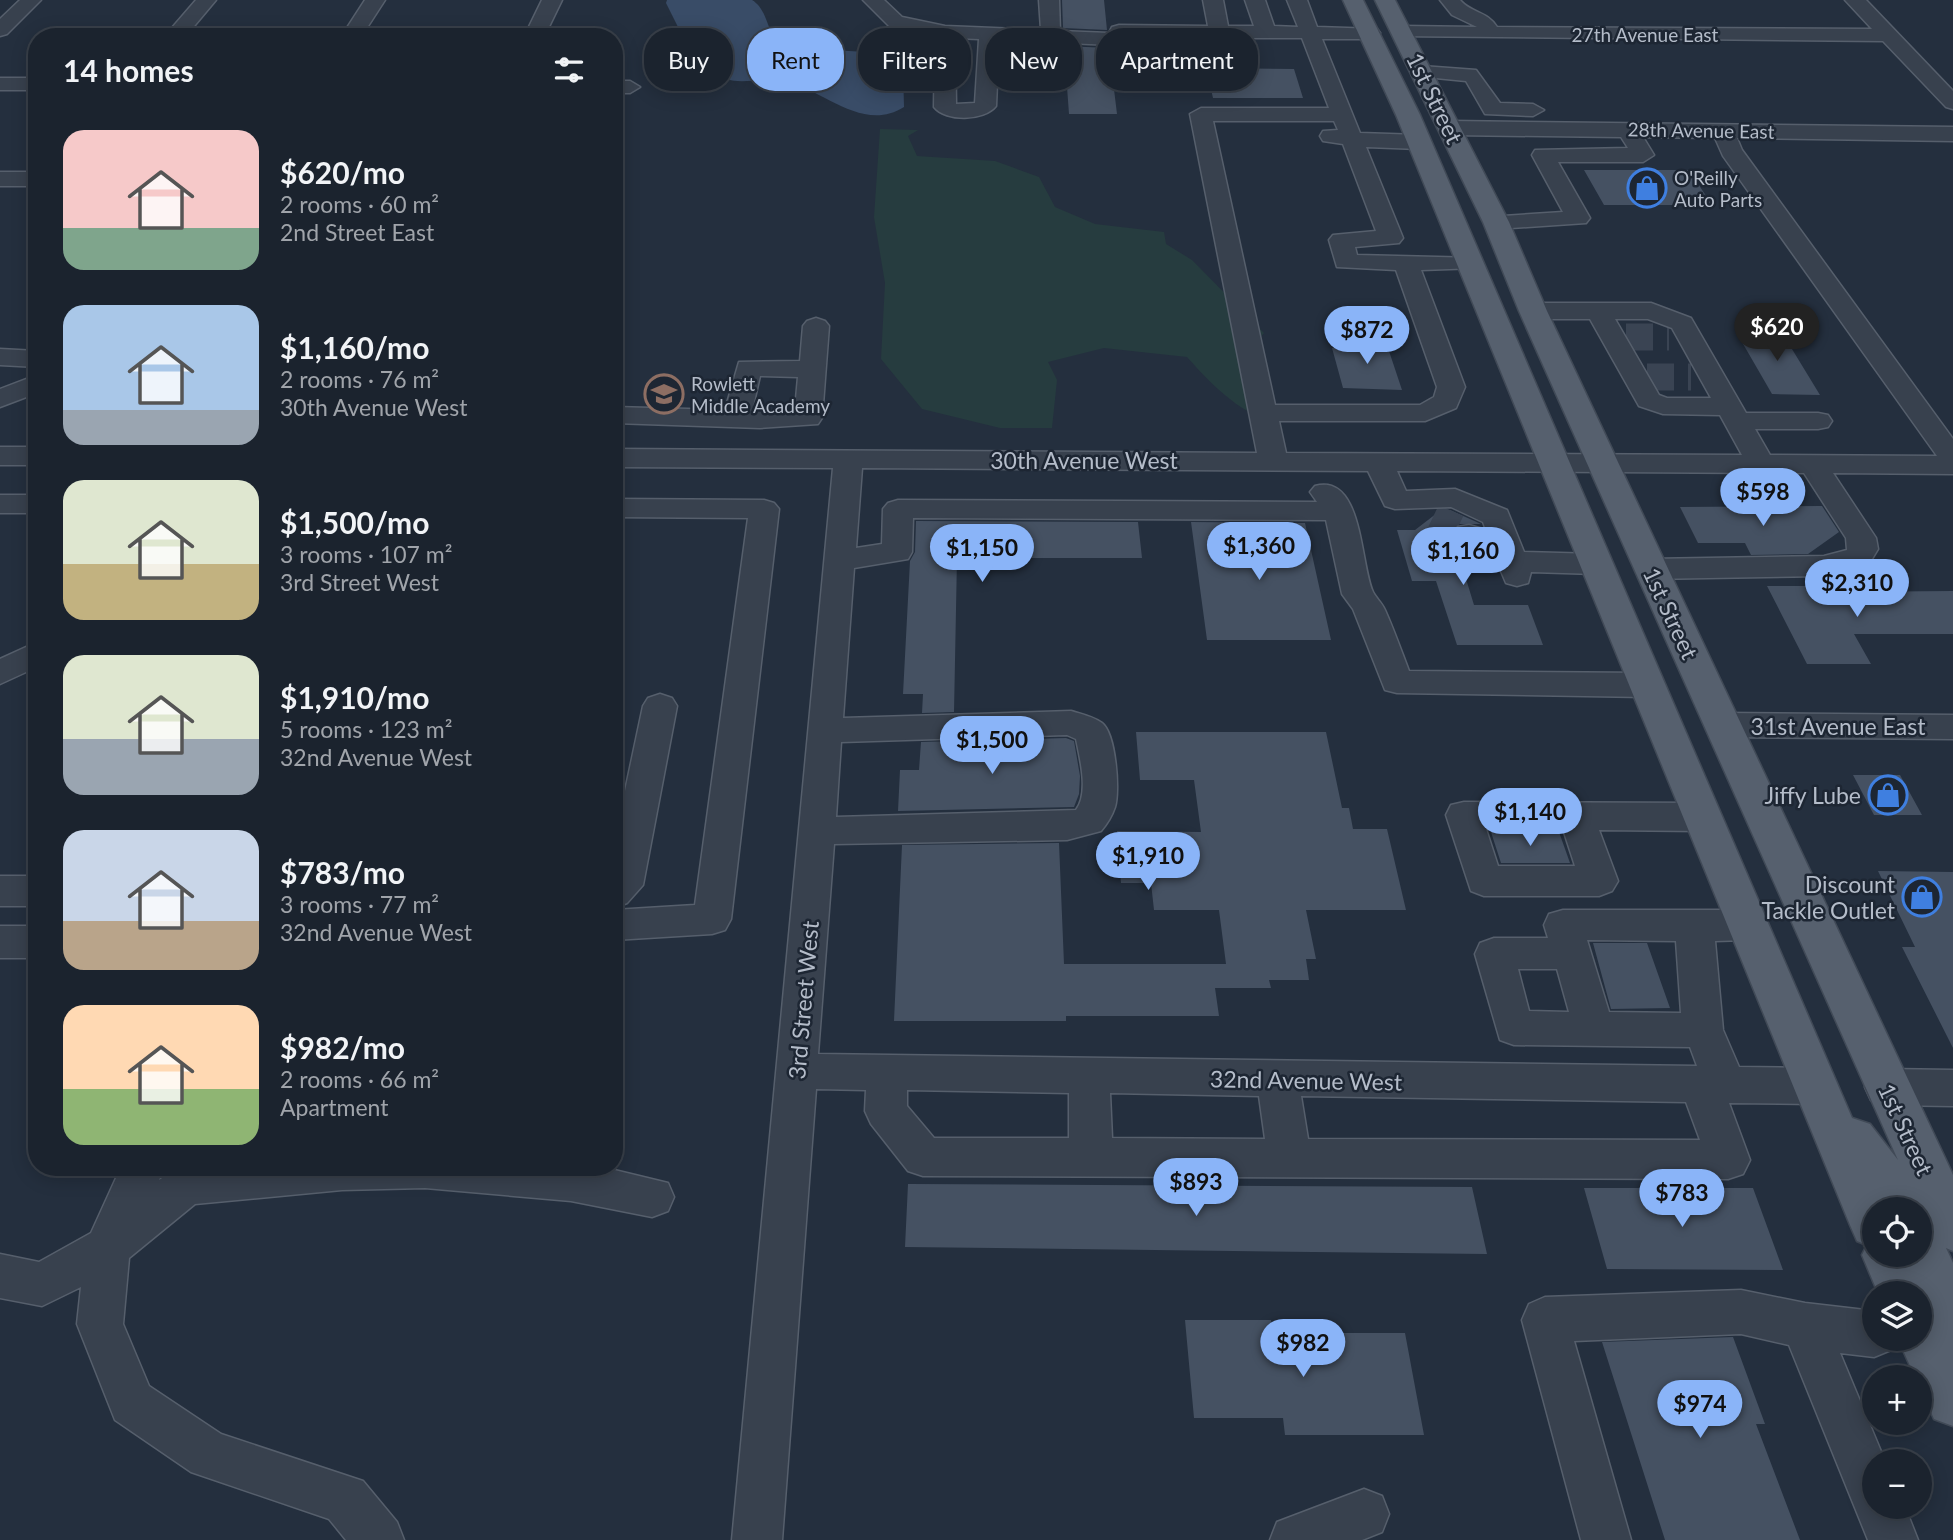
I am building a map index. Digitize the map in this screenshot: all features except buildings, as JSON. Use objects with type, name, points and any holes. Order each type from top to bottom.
[{"type":"main road","name":"1st Street","points":[[1353,0],[1419,142],[1862,1197]]},
{"type":"main road","name":"1st Street","points":[[1385,0],[1496,222],[1533,311],[1650,569],[1953,1228]]},
{"type":"main road","points":[[1370,33],[1395,52],[1430,122],[1450,128]]},
{"type":"main road","points":[[1419,142],[1440,151],[1481,242],[1519,278]]},
{"type":"main road","points":[[1817,1091],[1896,1197]]},
{"type":"main road","points":[[1928,1351],[1953,1401]]},
{"type":"street","points":[[0,30],[30,0]]},
{"type":"street","points":[[182,28],[206,0]]},
{"type":"street","points":[[357,28],[375,0]]},
{"type":"street","points":[[538,28],[552,0]]},
{"type":"street","points":[[873,0],[896,22],[925,28]]},
{"type":"street","points":[[1049,0],[1051,28]]},
{"type":"street","points":[[1213,0],[1218,28]]},
{"type":"street","points":[[1255,0],[1266,32]]},
{"type":"street","points":[[1297,0],[1344,125],[1391,238],[1341,240],[1346,262],[1469,263]]},
{"type":"street","points":[[1450,0],[1459,11],[1478,16],[1491,33]]},
{"type":"street","points":[[1855,0],[1953,103]]},
{"type":"street","points":[[1117,10],[1119,28]]},
{"type":"street","points":[[1171,10],[1180,28]]},
{"type":"street","points":[[1258,32],[1311,41]]},
{"type":"street","name":"27th Avenue East","points":[[1402,32],[1888,35]]},
{"type":"street","points":[[1258,39],[1311,41],[1370,33]]},
{"type":"street","points":[[1422,72],[1474,77],[1493,109],[1601,110],[1619,114],[1631,129],[1643,155],[1543,155],[1578,218],[1496,222]]},
{"type":"street","points":[[0,84],[28,84]]},
{"type":"street","points":[[945,91],[945,107],[953,110],[976,110],[985,106],[986,91]]},
{"type":"street","points":[[1419,142],[1380,142],[1344,125],[1201,114],[1263,413],[1289,461],[1339,512],[1359,594],[1368,607],[1397,682],[1646,685]]},
{"type":"street","name":"28th Avenue East","points":[[1450,128],[1953,134]]},
{"type":"street","points":[[1723,131],[1731,151],[1953,459]]},
{"type":"street","points":[[0,179],[28,179]]},
{"type":"street","points":[[1263,413],[1425,413],[1446,402],[1451,387],[1406,263]]},
{"type":"street","points":[[1533,311],[1651,311],[1682,323],[1691,357],[1733,414],[1762,466]]},
{"type":"street","points":[[1598,311],[1630,357],[1649,400],[1663,407],[1818,421]]},
{"type":"street","points":[[623,415],[808,418],[816,326]]},
{"type":"street","points":[[0,357],[28,359]]},
{"type":"street","points":[[755,458],[749,419],[748,368],[812,369]]},
{"type":"street","points":[[0,399],[28,387]]},
{"type":"street","points":[[0,456],[28,456]]},
{"type":"street","name":"30th Avenue West","points":[[623,458],[1953,465]]},
{"type":"street","name":"3rd Street West","points":[[757,1540],[848,459]]},
{"type":"street","points":[[1162,460],[1168,511]]},
{"type":"street","points":[[1379,463],[1395,500],[1433,517]]},
{"type":"street","points":[[1650,569],[1774,568],[1840,563],[1858,557],[1863,550],[1861,538],[1814,466]]},
{"type":"street","points":[[1395,500],[1455,498],[1496,517],[1513,563]]},
{"type":"street","points":[[0,504],[28,504]]},
{"type":"street","points":[[623,508],[764,509],[712,919],[623,924]]},
{"type":"street","points":[[840,560],[897,552],[898,509],[1339,512]]},
{"type":"street","points":[[1469,534],[1513,563],[1596,564]]},
{"type":"street","points":[[0,673],[28,658]]},
{"type":"street","points":[[623,885],[660,706]]},
{"type":"street","points":[[817,831],[1067,826],[1089,820],[1098,810],[1100,800],[1096,748],[1091,732],[1071,723],[922,725],[826,731]]},
{"type":"street","name":"31st Avenue East","points":[[1723,725],[1953,727]]},
{"type":"street","points":[[1576,816],[1597,874],[1482,874],[1464,815],[1702,817]]},
{"type":"street","points":[[0,891],[28,891]]},
{"type":"street","points":[[1594,1028],[1563,925],[1747,925]]},
{"type":"street","points":[[887,1073],[886,1111],[923,1157],[1728,1160],[1703,1030],[1694,926]]},
{"type":"street","points":[[0,942],[28,942]]},
{"type":"street","points":[[1526,1084],[1494,954],[1572,953]]},
{"type":"street","points":[[1514,1028],[1703,1030]]},
{"type":"street","name":"32nd Avenue West","points":[[798,1072],[1714,1086],[1817,1091]]},
{"type":"street","points":[[1089,1076],[1091,1158]]},
{"type":"street","points":[[1278,1079],[1289,1158]]},
{"type":"street","points":[[1886,1087],[1953,1088]]},
{"type":"street","points":[[139,1176],[107,1248],[100,1324],[132,1403],[208,1455],[345,1499],[379,1540]]},
{"type":"street","points":[[0,1276],[41,1284],[107,1248],[186,1185],[280,1176]]},
{"type":"street","points":[[516,1176],[571,1181],[652,1197]]},
{"type":"street","points":[[1606,1540],[1545,1320],[1741,1312],[1805,1326],[1862,1325]]},
{"type":"street","points":[[1805,1326],[1862,1465]]},
{"type":"street","points":[[1295,1540],[1364,1514]]},
{"type":"street","points":[[1885,1519],[1894,1540]]},
{"type":"green space","points":[[880,129],[918,130],[908,136],[917,156],[995,161],[1039,177],[1055,207],[1095,224],[1164,232],[1166,244],[1192,260],[1264,333],[1247,353],[1282,423],[1254,415],[1229,399],[1187,357],[1104,348],[1048,362],[1057,380],[1052,428],[1000,428],[922,409],[881,359],[885,283],[874,217]]},
{"type":"water","points":[[667,0],[752,0],[758,5],[770,28],[747,28],[747,81],[733,81],[733,28],[679,28]]},
{"type":"water","points":[[844,51],[858,52],[858,91],[904,91],[904,107],[889,114],[858,113],[810,91],[844,91]]},
{"type":"tunnel","points":[[1626,337],[1669,337]]},
{"type":"tunnel","points":[[1647,377],[1691,377]]},
{"type":"tunnel","points":[[1433,517],[1469,534]]},
{"type":"place","name":"O'Reilly Auto Parts","points":[[1647,188]]},
{"type":"place","name":"Rowlett Middle Academy","points":[[664,394]]},
{"type":"place","name":"Jiffy Lube","points":[[1888,795]]},
{"type":"place","name":"Discount Tackle Outlet","points":[[1922,897]]}]
